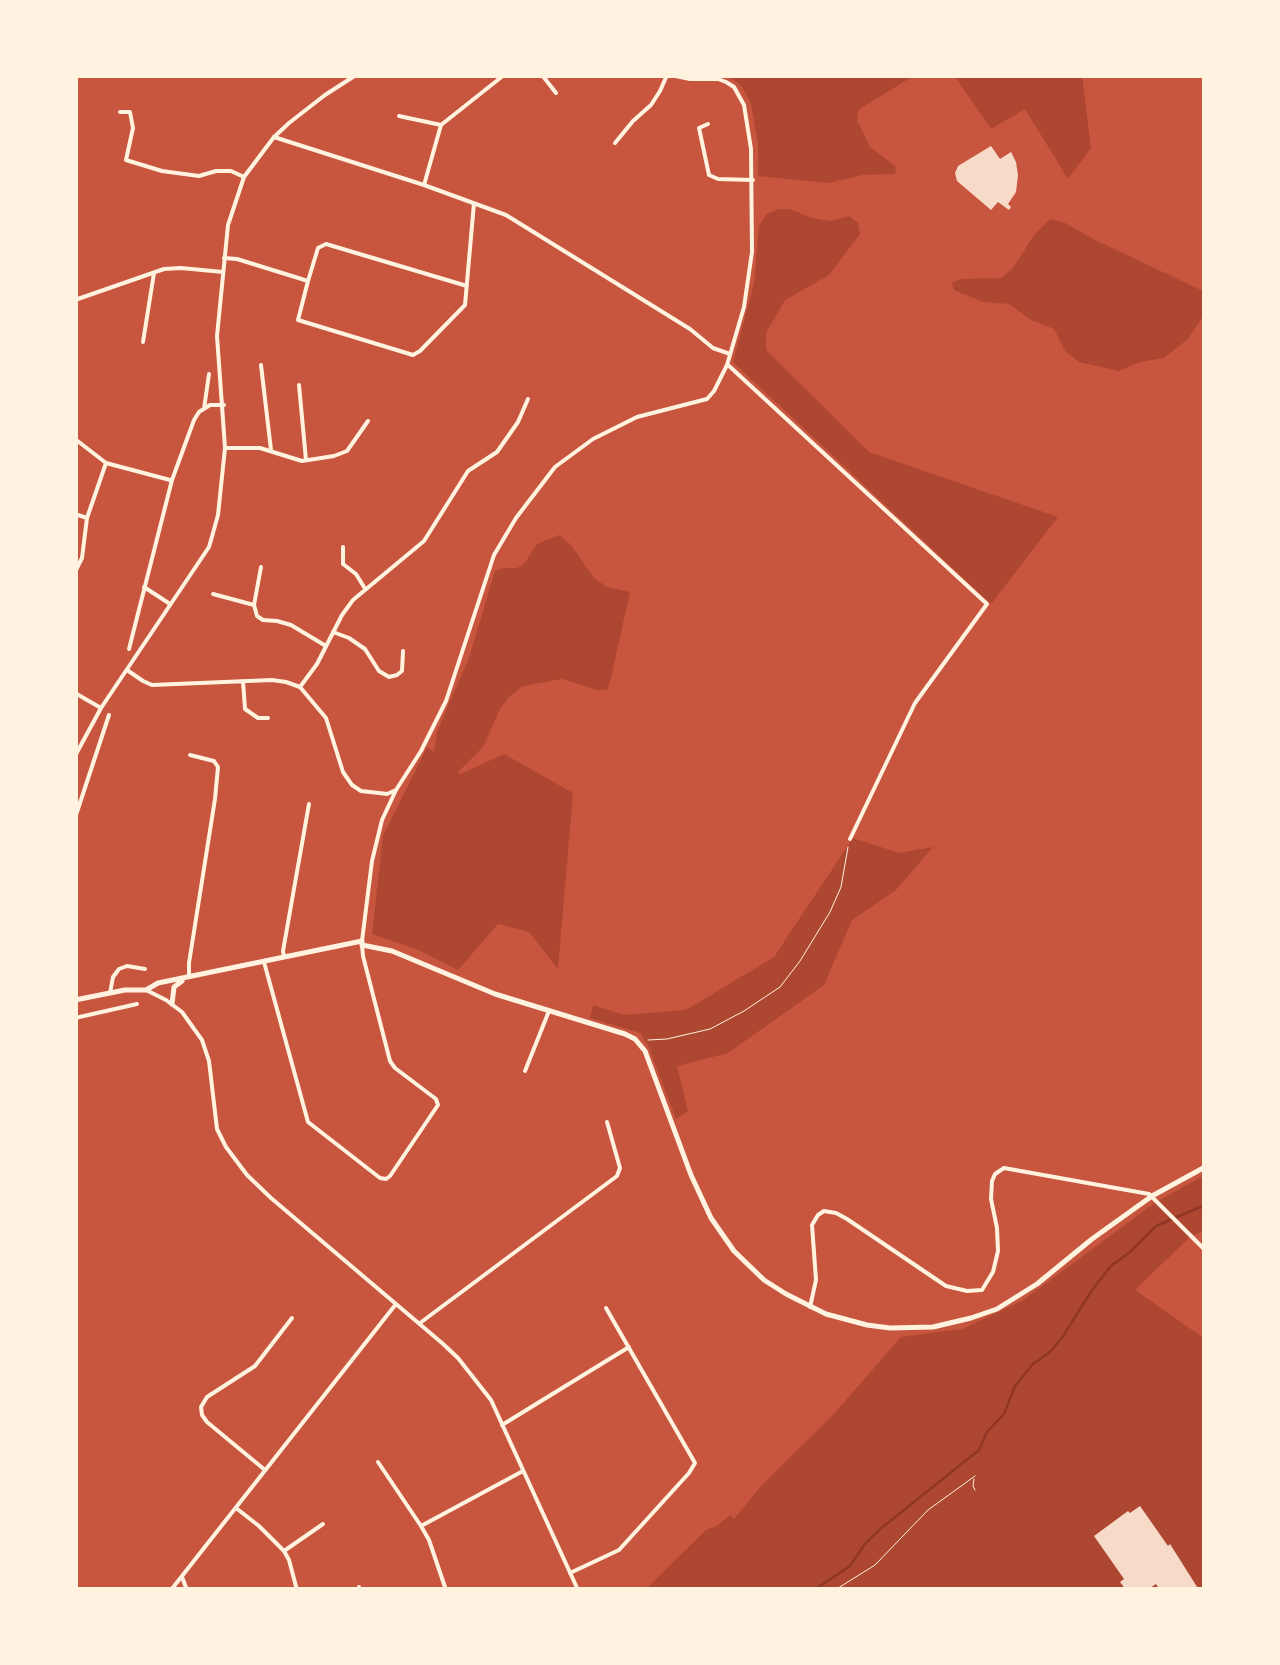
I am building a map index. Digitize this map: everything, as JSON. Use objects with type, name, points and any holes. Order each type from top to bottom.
[{"type":"main road","points":[[75,1000],[146,990],[158,983],[362,943],[392,951],[494,994],[625,1034],[645,1051],[691,1175],[723,1236],[748,1265],[764,1280],[810,1307],[844,1320],[890,1328],[933,1327],[997,1309],[1028,1291],[1092,1239],[1205,1168]]},
{"type":"main road","points":[[172,1004],[174,988],[189,977]]},
{"type":"street","points":[[75,756],[88,728],[209,547],[218,515],[225,448],[217,336],[233,204],[244,178],[274,136],[325,94],[356,75]]},
{"type":"street","points":[[424,186],[441,125],[504,75]]},
{"type":"street","points":[[542,75],[556,93]]},
{"type":"street","points":[[264,962],[308,1122],[380,1178],[390,1176],[438,1104],[390,1060],[362,943],[372,861],[382,820],[446,701],[494,556],[516,518],[555,467],[593,439],[637,417],[707,399],[727,365],[744,307],[752,252],[751,149],[744,105],[734,87],[718,79],[669,75],[651,105],[616,144]]},
{"type":"street","points":[[120,112],[130,112],[132,128],[126,160],[162,171],[199,176],[231,170],[244,178]]},
{"type":"street","points":[[399,116],[441,125]]},
{"type":"street","points":[[708,124],[699,128],[708,175],[752,180]]},
{"type":"street","points":[[274,136],[506,215],[690,329],[713,348],[730,354]]},
{"type":"street","points":[[467,286],[326,244],[318,248],[298,320],[413,355],[420,351],[466,304],[474,203]]},
{"type":"street","points":[[224,258],[308,280]]},
{"type":"street","points":[[75,300],[170,268],[223,272]]},
{"type":"street","points":[[142,342],[154,273]]},
{"type":"street","points":[[262,365],[271,450]]},
{"type":"street","points":[[727,365],[986,604],[915,703],[850,840]]},
{"type":"street","points":[[204,409],[209,374]]},
{"type":"street","points":[[299,385],[306,461]]},
{"type":"street","points":[[300,687],[342,615],[365,588],[424,541],[468,471],[496,452],[518,422],[528,399]]},
{"type":"street","points":[[130,649],[172,480],[194,420],[210,405],[224,405]]},
{"type":"street","points":[[225,448],[271,450],[306,461],[334,456],[347,451],[368,422]]},
{"type":"street","points":[[75,439],[106,463],[172,480]]},
{"type":"street","points":[[76,570],[82,558],[87,518],[106,463]]},
{"type":"street","points":[[75,514],[87,518]]},
{"type":"street","points":[[343,546],[343,564],[365,588]]},
{"type":"street","points":[[261,567],[254,605],[257,616],[292,625],[326,647]]},
{"type":"street","points":[[144,587],[172,605]]},
{"type":"street","points":[[214,594],[254,605]]},
{"type":"street","points":[[333,632],[364,649],[379,671],[389,677],[402,670],[403,651]]},
{"type":"street","points":[[127,670],[152,685],[244,681],[286,682],[300,687],[326,718],[352,785],[379,794],[396,790]]},
{"type":"street","points":[[244,681],[244,709],[258,718],[268,718]]},
{"type":"street","points":[[75,694],[101,708]]},
{"type":"street","points":[[75,818],[109,714]]},
{"type":"street","points":[[88,728],[102,735]]},
{"type":"street","points":[[189,977],[188,962],[218,767],[214,760],[190,755]]},
{"type":"street","points":[[284,958],[309,804]]},
{"type":"street","points":[[110,993],[119,969],[146,969]]},
{"type":"street","points":[[146,990],[172,1004],[192,1023],[202,1040],[209,1061],[216,1129],[247,1174],[458,1358],[491,1400],[578,1590]]},
{"type":"street","points":[[75,1018],[137,1004]]},
{"type":"street","points":[[525,1071],[549,1011]]},
{"type":"street","points":[[420,1323],[618,1176],[620,1168],[607,1122]]},
{"type":"street","points":[[810,1307],[816,1280],[812,1225],[824,1211],[847,1219],[946,1286],[982,1290],[996,1261],[992,1181],[998,1170],[1011,1168],[1149,1194],[1205,1250]]},
{"type":"street","points":[[171,1590],[396,1304]]},
{"type":"street","points":[[570,1573],[619,1550],[695,1463],[606,1308]]},
{"type":"street","points":[[265,1470],[207,1422],[201,1407],[207,1398],[255,1366],[292,1318]]},
{"type":"street","points":[[502,1425],[629,1347]]},
{"type":"street","points":[[378,1462],[429,1540],[446,1590]]},
{"type":"street","points":[[421,1526],[523,1471]]},
{"type":"street","points":[[236,1508],[284,1551],[297,1590]]},
{"type":"street","points":[[284,1551],[324,1524]]},
{"type":"street","points":[[182,1576],[187,1590]]},
{"type":"path","points":[[641,1044],[710,1029],[780,987],[830,912],[841,886],[850,840]]},
{"type":"path","points":[[835,1590],[874,1565],[928,1510],[975,1476],[975,1490]]},
{"type":"shaded area","points":[[719,75],[915,75],[858,110],[857,120],[870,147],[895,166],[896,174],[862,175],[828,183],[758,176],[758,144],[751,103],[733,79]]},
{"type":"shaded area","points":[[954,75],[1082,75],[1091,148],[1068,179],[1025,109],[991,129]]},
{"type":"shaded area","points":[[778,209],[831,221],[849,216],[858,223],[860,234],[829,275],[785,300],[766,333],[766,350],[869,452],[1058,517],[991,604],[733,362],[754,284],[759,225],[767,214]]},
{"type":"shaded area","points":[[1050,219],[1205,292],[1205,313],[1188,339],[1164,358],[1119,371],[1079,362],[1065,351],[1054,329],[1031,320],[1009,304],[983,302],[954,290],[952,283],[960,279],[1001,278]]},
{"type":"shaded area","points":[[559,535],[594,578],[607,587],[630,592],[607,690],[562,679],[523,686],[500,709],[483,747],[458,772],[504,754],[573,793],[558,969],[529,932],[498,924],[458,970],[416,949],[372,934],[383,836],[427,747],[434,752],[437,732],[469,658],[495,571],[517,568],[537,544]]},
{"type":"shaded area","points":[[853,838],[899,853],[933,847],[896,890],[852,920],[824,985],[728,1053],[677,1066],[688,1111],[676,1119],[640,1033],[590,1018],[593,1005],[624,1015],[686,1010],[774,957]]},
{"type":"shaded area","points":[[1205,1175],[1205,1230],[1190,1237],[1135,1290],[1205,1339],[1205,1590],[645,1590],[706,1530],[730,1515],[734,1519],[901,1337],[962,1329],[1022,1301],[1156,1202]]},
{"type":"building","points":[[991,146],[1000,159],[1011,152],[1016,162],[1016,192],[1008,204],[1009,210],[998,202],[991,210],[957,181],[958,166]]},
{"type":"building","points":[[1140,1506],[1199,1590],[1160,1590],[1156,1584],[1147,1590],[1126,1590],[1120,1582],[1124,1579],[1094,1536]]},
{"type":"waterway","points":[[814,1590],[850,1566],[879,1530],[979,1450],[987,1432],[1004,1414],[1015,1386],[1062,1338],[1111,1266],[1156,1226],[1205,1205]]}]
